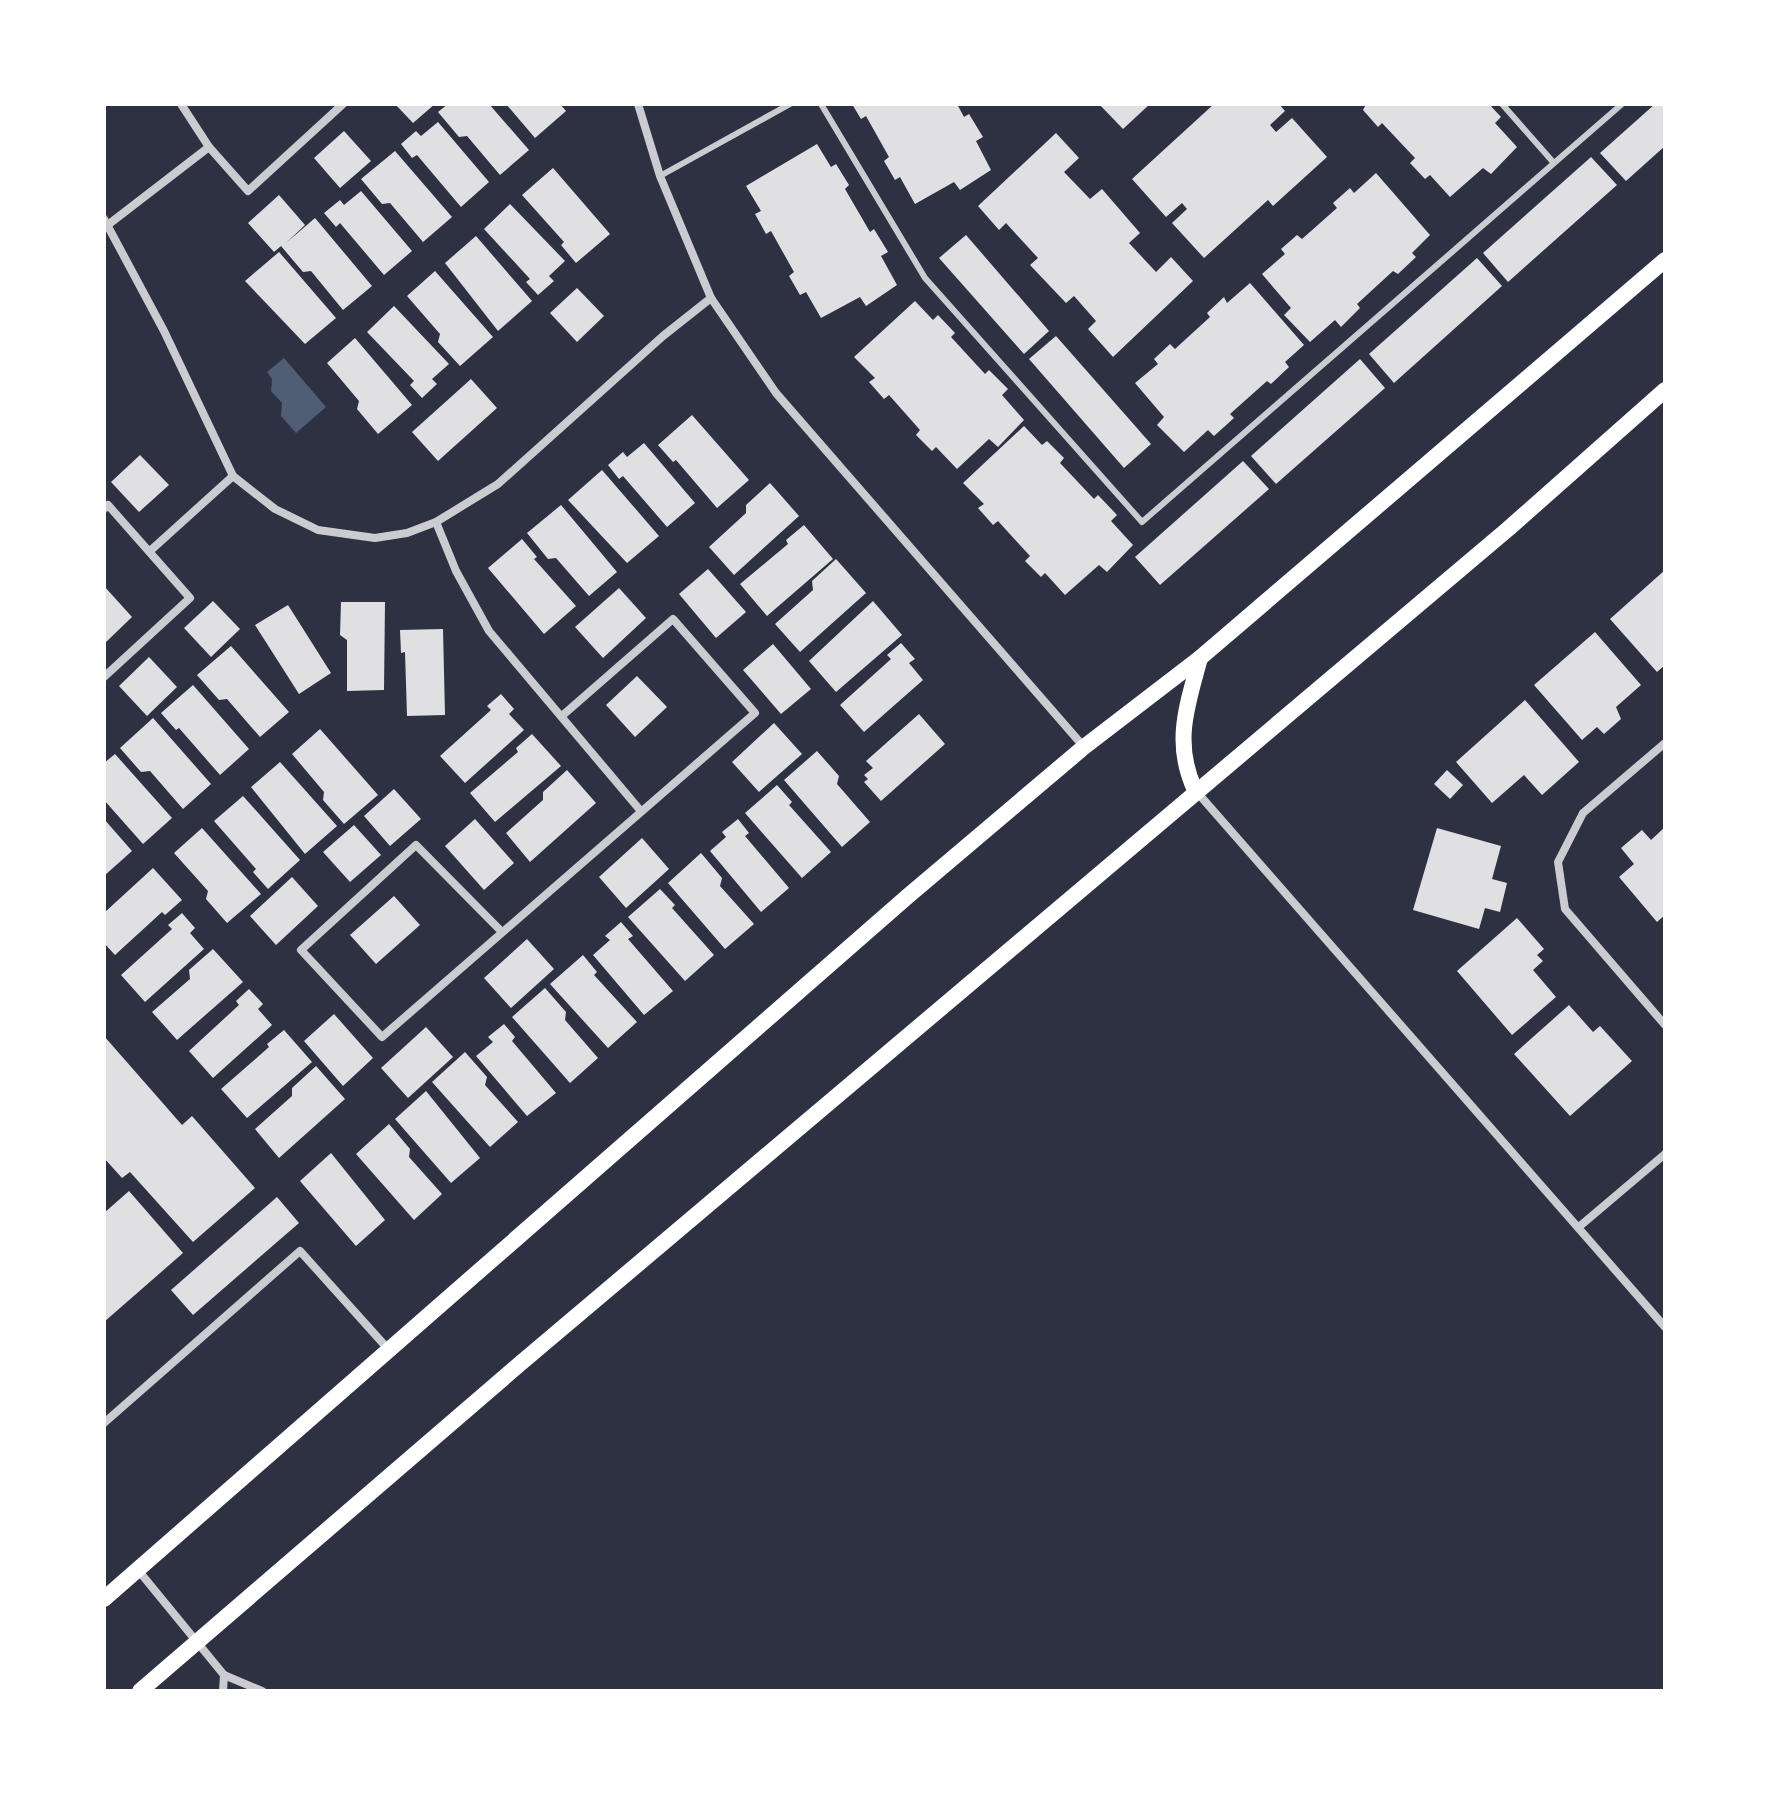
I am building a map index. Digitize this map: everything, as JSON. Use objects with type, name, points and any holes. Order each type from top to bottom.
[{"type":"main road","points":[[104,1599],[1084,747],[1200,658],[1665,260]]},
{"type":"main road","points":[[140,1691],[1195,790],[1508,529],[1665,390]]},
{"type":"main road","points":[[1195,790],[1183,765],[1184,720],[1200,658]]},
{"type":"street","points":[[181,104],[209,147],[248,191],[343,104]]},
{"type":"street","points":[[638,104],[660,176],[711,298],[776,393],[1084,747]]},
{"type":"street","points":[[209,147],[106,221],[164,331],[233,476],[275,509],[318,530],[375,538],[407,533],[436,522],[498,484],[663,336],[711,298]]},
{"type":"street","points":[[150,551],[233,476]]},
{"type":"street","points":[[104,509],[108,505],[190,598],[104,677]]},
{"type":"street","points":[[436,522],[456,571],[489,631],[640,810]]},
{"type":"street","points":[[502,932],[416,845],[301,950],[382,1037],[755,713],[673,619],[563,715]]},
{"type":"street","points":[[1665,743],[1583,813],[1558,862],[1565,909],[1665,1025]]},
{"type":"street","points":[[1195,790],[1580,1226],[1665,1327]]},
{"type":"street","points":[[1580,1226],[1665,1154]]},
{"type":"street","points":[[104,1423],[300,1251],[389,1350]]},
{"type":"street","points":[[138,1570],[224,1675],[262,1691]]},
{"type":"street","points":[[223,1691],[224,1675]]},
{"type":"lane","points":[[660,176],[790,104]]},
{"type":"lane","points":[[821,104],[925,278],[1142,522],[1622,104]]},
{"type":"lane","points":[[1502,104],[1553,162]]},
{"type":"water","points":[[284,358],[326,407],[296,433],[281,416],[282,403],[271,391],[272,379],[267,372]]},
{"type":"building","points":[[395,104],[435,104],[413,123]]},
{"type":"building","points":[[448,104],[489,104],[529,150],[500,175],[467,136],[459,137],[438,112]]},
{"type":"building","points":[[506,104],[560,104],[566,111],[535,138]]},
{"type":"building","points":[[852,104],[957,104],[964,117],[969,114],[983,137],[976,141],[991,170],[960,190],[954,182],[915,204],[900,177],[895,180],[884,161],[889,157],[866,116],[861,119]]},
{"type":"building","points":[[1099,104],[1150,104],[1123,129]]},
{"type":"building","points":[[1214,104],[1279,104],[1285,111],[1270,125],[1276,132],[1292,118],[1327,157],[1273,206],[1268,200],[1204,258],[1172,223],[1187,209],[1182,203],[1166,217],[1132,179]]},
{"type":"building","points":[[1366,104],[1489,104],[1501,117],[1495,123],[1517,147],[1491,174],[1483,168],[1450,197],[1430,175],[1425,179],[1410,163],[1415,158],[1382,123],[1378,127],[1363,110]]},
{"type":"building","points":[[1655,104],[1665,104],[1665,146],[1626,181],[1600,153]]},
{"type":"building","points":[[438,122],[489,182],[461,207],[417,155],[412,158],[401,144],[416,131],[421,136]]},
{"type":"building","points":[[344,131],[371,161],[340,188],[314,158]]},
{"type":"building","points":[[1056,133],[1079,158],[1064,172],[1090,199],[1102,189],[1140,233],[1129,243],[1156,272],[1171,257],[1193,281],[1113,357],[1088,329],[1096,321],[1074,296],[1066,303],[1030,265],[1038,258],[1006,223],[999,230],[978,206]]},
{"type":"building","points":[[817,144],[831,167],[836,164],[849,185],[845,189],[870,232],[874,229],[888,252],[881,256],[897,285],[866,306],[860,297],[821,318],[806,292],[800,295],[789,276],[794,272],[771,231],[766,234],[755,214],[761,211],[746,186]]},
{"type":"building","points":[[395,151],[452,217],[423,242],[390,203],[382,204],[361,179]]},
{"type":"building","points":[[1591,157],[1617,185],[1508,282],[1483,253]]},
{"type":"building","points":[[553,168],[610,234],[576,263],[561,245],[564,242],[522,195]]},
{"type":"building","points":[[1376,173],[1430,235],[1412,253],[1416,257],[1398,274],[1393,271],[1357,304],[1360,308],[1341,327],[1335,320],[1310,342],[1284,315],[1291,308],[1262,274],[1285,254],[1281,249],[1297,235],[1302,239],[1337,208],[1333,203],[1350,188],[1354,193]]},
{"type":"building","points":[[361,191],[412,251],[384,275],[340,223],[336,227],[324,213],[340,200],[344,205]]},
{"type":"building","points":[[279,195],[305,225],[286,243],[315,218],[372,286],[343,310],[311,271],[303,272],[281,246],[274,252],[248,223]]},
{"type":"building","points":[[510,204],[565,261],[549,276],[554,281],[538,295],[526,282],[530,279],[484,229]]},
{"type":"building","points":[[966,235],[1049,331],[1024,354],[939,258]]},
{"type":"building","points":[[476,236],[532,301],[498,331],[445,263]]},
{"type":"building","points":[[279,252],[336,318],[305,344],[245,281]]},
{"type":"building","points":[[1477,258],[1502,286],[1394,383],[1369,354]]},
{"type":"building","points":[[435,271],[493,337],[460,366],[438,342],[440,334],[407,296]]},
{"type":"building","points":[[1250,283],[1304,345],[1285,362],[1289,367],[1271,384],[1267,381],[1230,414],[1234,418],[1214,436],[1208,430],[1184,452],[1157,425],[1164,417],[1135,383],[1158,364],[1154,359],[1170,344],[1175,349],[1210,317],[1207,313],[1224,297],[1227,303]]},
{"type":"building","points":[[577,288],[604,316],[577,342],[550,313]]},
{"type":"building","points":[[915,301],[933,320],[938,315],[955,333],[951,337],[985,374],[989,370],[1008,389],[1002,395],[1024,420],[998,447],[989,439],[957,469],[936,447],[932,451],[916,435],[920,430],[889,395],[884,399],[869,382],[875,378],[854,357]]},
{"type":"building","points":[[394,306],[449,364],[432,379],[437,384],[422,398],[410,385],[414,381],[367,332]]},
{"type":"building","points":[[1056,336],[1151,444],[1124,468],[1029,359]]},
{"type":"building","points":[[355,338],[412,405],[378,434],[357,409],[359,401],[327,363]]},
{"type":"building","points":[[1360,359],[1385,388],[1276,484],[1251,456]]},
{"type":"building","points":[[471,379],[497,408],[438,461],[412,432]]},
{"type":"building","points":[[692,415],[749,480],[717,508],[676,460],[673,462],[658,445]]},
{"type":"building","points":[[1024,426],[1042,445],[1047,441],[1064,458],[1060,463],[1094,499],[1098,495],[1117,515],[1111,521],[1133,545],[1107,572],[1099,565],[1065,595],[1045,573],[1041,577],[1025,561],[1030,556],[998,521],[993,525],[978,508],[984,504],[963,483]]},
{"type":"building","points":[[644,443],[695,503],[667,527],[623,476],[619,479],[608,465],[623,452],[627,457]]},
{"type":"building","points":[[140,455],[169,485],[139,512],[111,482]]},
{"type":"building","points":[[1243,461],[1269,489],[1160,585],[1135,557]]},
{"type":"building","points":[[602,470],[659,536],[627,563],[568,500]]},
{"type":"building","points":[[770,483],[799,516],[734,575],[709,547],[746,513],[746,505]]},
{"type":"building","points":[[561,505],[617,572],[589,596],[556,558],[548,559],[527,533]]},
{"type":"building","points":[[804,525],[833,559],[767,616],[740,584],[788,544],[786,540]]},
{"type":"building","points":[[522,539],[537,557],[534,559],[576,606],[544,634],[488,568]]},
{"type":"building","points":[[836,559],[866,593],[800,652],[775,624],[813,590],[812,581]]},
{"type":"building","points":[[708,569],[746,612],[716,638],[679,594]]},
{"type":"building","points":[[1665,570],[1665,665],[1657,672],[1610,619]]},
{"type":"building","points":[[104,586],[132,617],[104,644]]},
{"type":"building","points":[[619,588],[646,618],[603,658],[575,627]]},
{"type":"building","points":[[213,601],[240,629],[211,657],[184,628]]},
{"type":"building","points":[[873,601],[902,635],[836,692],[809,661]]},
{"type":"building","points":[[341,602],[385,602],[384,690],[347,691],[347,640],[340,635]]},
{"type":"building","points":[[288,605],[331,673],[299,694],[255,625]]},
{"type":"building","points":[[443,629],[445,715],[407,716],[405,652],[401,653],[400,630]]},
{"type":"building","points":[[1595,632],[1641,685],[1616,707],[1621,719],[1604,734],[1597,727],[1582,740],[1534,685]]},
{"type":"building","points":[[901,643],[915,659],[909,663],[923,680],[864,732],[840,705],[891,659],[887,655]]},
{"type":"building","points":[[773,644],[811,689],[781,714],[743,670]]},
{"type":"building","points":[[231,646],[289,712],[260,737],[227,699],[219,700],[197,675]]},
{"type":"building","points":[[149,657],[177,687],[147,716],[119,686]]},
{"type":"building","points":[[637,676],[667,707],[635,737],[606,705]]},
{"type":"building","points":[[193,685],[249,749],[220,775],[179,728],[176,730],[161,713]]},
{"type":"building","points":[[501,694],[514,709],[509,714],[524,730],[465,783],[440,756],[491,710],[487,706]]},
{"type":"building","points":[[1525,700],[1579,762],[1542,795],[1524,775],[1492,803],[1456,762]]},
{"type":"building","points":[[919,714],[945,744],[881,801],[864,782],[868,779],[864,775],[873,768],[866,761]]},
{"type":"building","points":[[153,718],[211,784],[183,809],[150,771],[141,772],[120,748]]},
{"type":"building","points":[[774,723],[802,754],[759,792],[732,762]]},
{"type":"building","points":[[320,729],[378,795],[344,824],[323,800],[324,792],[292,754]]},
{"type":"building","points":[[532,734],[561,766],[495,822],[470,793],[518,752],[516,748]]},
{"type":"building","points":[[817,751],[839,776],[837,784],[870,822],[842,847],[784,780]]},
{"type":"building","points":[[115,754],[172,818],[143,844],[104,800],[104,763]]},
{"type":"building","points":[[280,762],[337,826],[305,854],[251,787]]},
{"type":"building","points":[[567,770],[596,803],[530,862],[506,833],[543,800],[543,792]]},
{"type":"building","points":[[1447,770],[1463,785],[1450,799],[1434,784]]},
{"type":"building","points":[[777,785],[792,802],[789,805],[831,852],[802,878],[745,813]]},
{"type":"building","points":[[394,789],[421,819],[390,846],[364,816]]},
{"type":"building","points":[[243,796],[300,860],[268,889],[253,872],[256,869],[214,821]]},
{"type":"building","points":[[104,819],[132,851],[104,876]]},
{"type":"building","points":[[475,819],[514,863],[484,890],[445,846]]},
{"type":"building","points":[[738,819],[749,833],[745,836],[789,888],[761,912],[710,851],[726,837],[722,832]]},
{"type":"building","points":[[354,825],[381,855],[350,882],[323,852]]},
{"type":"building","points":[[1665,827],[1665,915],[1657,922],[1619,877],[1634,864],[1621,848],[1642,830],[1651,840]]},
{"type":"building","points":[[202,828],[261,894],[227,923],[206,899],[208,891],[174,853]]},
{"type":"building","points":[[1437,828],[1501,846],[1492,879],[1507,883],[1500,912],[1485,908],[1479,929],[1413,910]]},
{"type":"building","points":[[642,838],[669,869],[626,908],[599,877]]},
{"type":"building","points":[[701,853],[722,878],[720,886],[754,924],[725,949],[668,883]]},
{"type":"building","points":[[153,868],[182,900],[165,915],[162,912],[115,955],[104,943],[104,913]]},
{"type":"building","points":[[292,877],[318,906],[276,945],[250,916]]},
{"type":"building","points":[[660,889],[675,905],[672,908],[714,955],[685,981],[628,917]]},
{"type":"building","points":[[394,896],[420,925],[376,964],[350,935]]},
{"type":"building","points":[[182,913],[195,928],[190,933],[204,949],[145,1002],[121,975],[172,929],[168,925]]},
{"type":"building","points":[[1517,918],[1544,949],[1537,955],[1543,961],[1533,970],[1556,997],[1512,1035],[1457,971]]},
{"type":"building","points":[[621,922],[633,936],[628,939],[673,991],[644,1015],[593,955],[610,940],[605,936]]},
{"type":"building","points":[[527,939],[554,969],[511,1008],[484,978]]},
{"type":"building","points":[[213,949],[243,982],[177,1040],[152,1012],[190,979],[189,970]]},
{"type":"building","points":[[583,955],[597,972],[594,975],[637,1022],[608,1048],[550,984]]},
{"type":"building","points":[[545,988],[566,1012],[565,1020],[598,1058],[570,1083],[512,1017]]},
{"type":"building","points":[[249,989],[263,1004],[258,1009],[272,1025],[213,1078],[189,1051],[239,1005],[236,1001]]},
{"type":"building","points":[[1569,1005],[1593,1032],[1600,1026],[1632,1061],[1570,1116],[1514,1054]]},
{"type":"building","points":[[334,1014],[373,1058],[343,1086],[304,1041]]},
{"type":"building","points":[[504,1024],[515,1037],[512,1041],[556,1093],[527,1116],[476,1056],[493,1042],[488,1037]]},
{"type":"building","points":[[426,1027],[453,1057],[408,1098],[381,1068]]},
{"type":"building","points":[[284,1030],[312,1062],[247,1118],[221,1089]]},
{"type":"building","points":[[104,1036],[182,1125],[192,1116],[255,1188],[193,1242],[130,1172],[122,1178],[104,1158]]},
{"type":"building","points":[[465,1052],[487,1077],[485,1085],[518,1122],[490,1147],[432,1082]]},
{"type":"building","points":[[316,1066],[345,1099],[279,1158],[255,1129],[292,1096],[292,1088]]},
{"type":"building","points":[[426,1091],[480,1158],[451,1183],[395,1119]]},
{"type":"building","points":[[389,1124],[410,1149],[409,1157],[442,1194],[414,1220],[356,1154]]},
{"type":"building","points":[[331,1153],[385,1220],[356,1246],[300,1181]]},
{"type":"building","points":[[129,1191],[183,1253],[104,1322],[104,1213]]},
{"type":"building","points":[[277,1197],[299,1223],[193,1315],[171,1290]]}]
